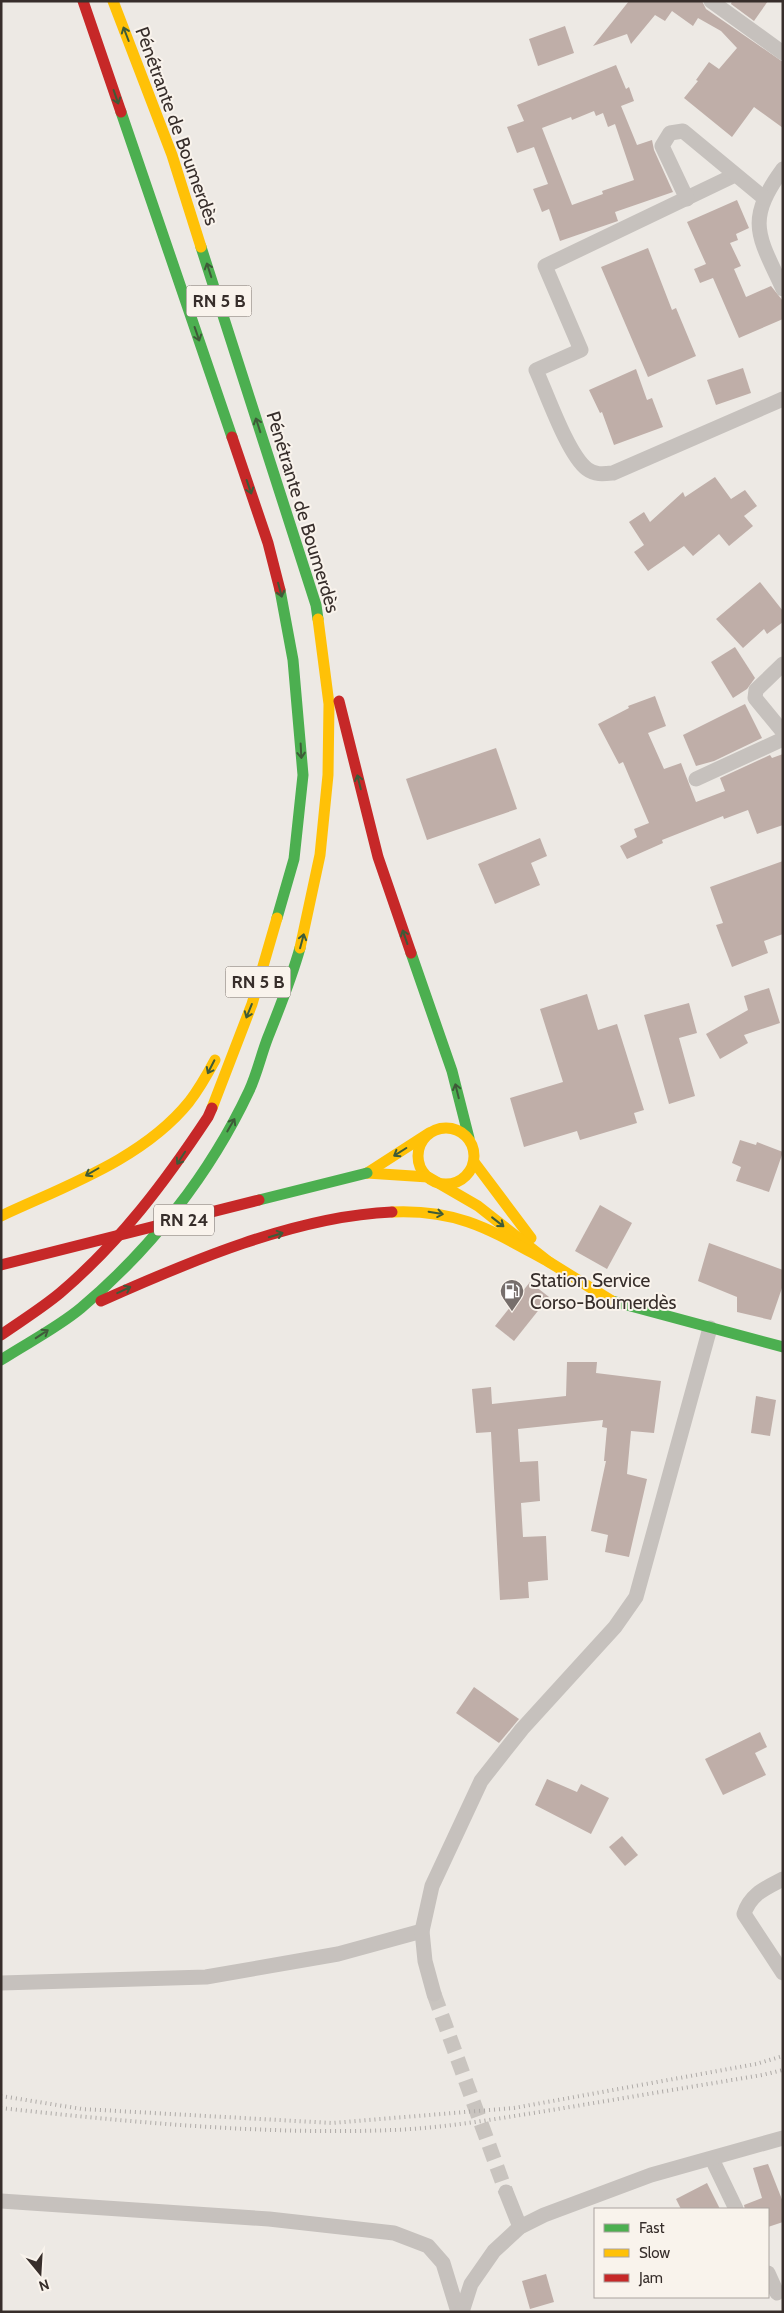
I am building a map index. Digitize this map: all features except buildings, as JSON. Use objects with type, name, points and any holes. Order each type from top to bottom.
[{"type":"main road","name":"RN 5 B","points":[[1,1335],[59,1294],[98,1259],[134,1220],[171,1173],[208,1117],[252,1004],[294,859],[303,775],[294,669],[284,604],[268,543],[83,1]]},
{"type":"main road","name":"Pénétrante de Boumerdès","points":[[1,1360],[79,1310],[149,1242],[192,1189],[250,1089],[289,988],[307,922],[320,855],[328,774],[329,704],[316,605],[172,155],[113,1]]},
{"type":"main road","points":[[316,605],[378,857],[452,1071],[469,1138],[475,1152],[474,1162],[468,1174],[460,1181],[446,1184],[428,1177],[367,1173]]},
{"type":"main road","points":[[245,985],[294,859]]},
{"type":"main road","points":[[1,1216],[87,1175],[164,1128],[185,1108],[202,1084],[220,1049]]},
{"type":"main road","points":[[367,1173],[433,1131],[442,1128],[453,1128],[469,1138]]},
{"type":"main road","points":[[433,1131],[420,1146],[418,1155],[419,1165],[428,1177],[478,1206],[548,1262]]},
{"type":"main road","points":[[474,1162],[548,1262]]},
{"type":"main road","name":"RN 24","points":[[1,1265],[367,1173]]},
{"type":"main road","points":[[79,1310],[201,1258],[301,1228],[356,1215],[419,1210],[456,1216],[548,1262],[612,1301],[783,1347]]},
{"type":"street","points":[[711,1],[783,53]]},
{"type":"street","points":[[686,199],[662,146],[670,133],[683,131],[764,198]]},
{"type":"street","points":[[783,169],[759,209],[759,231],[783,289]]},
{"type":"street","points":[[736,175],[545,266],[581,350],[536,370],[576,459],[588,470],[600,474],[613,472],[783,399]]},
{"type":"street","points":[[783,664],[756,690],[755,698],[783,732]]},
{"type":"street","points":[[696,779],[783,739]]},
{"type":"street","points":[[434,1994],[425,1962],[422,1931],[432,1886],[481,1781],[522,1728],[615,1627],[636,1597],[710,1328]]},
{"type":"street","points":[[783,1878],[755,1895],[748,1903],[744,1914],[783,1973]]},
{"type":"street","points":[[1,1983],[206,1977],[338,1954],[422,1931]]},
{"type":"street","points":[[460,2312],[471,2284],[494,2251],[520,2227],[544,2215],[651,2175],[783,2138]]},
{"type":"street","points":[[712,2159],[736,2208]]},
{"type":"street","points":[[506,2192],[520,2227]]},
{"type":"street","points":[[1,2201],[269,2219],[394,2233],[428,2246],[443,2263],[460,2312]]},
{"type":"street","points":[[769,2276],[777,2293]]},
{"type":"tunnel","points":[[434,1994],[506,2192]]},
{"type":"railway","points":[[1,2096],[82,2109],[332,2123],[514,2108],[756,2064],[783,2056]]},
{"type":"railway","points":[[1,2108],[98,2118],[246,2129],[296,2131],[393,2130],[508,2117],[783,2070]]},
{"type":"traffic: fast","points":[[121,112],[232,437]]},
{"type":"traffic: fast","points":[[201,247],[316,605],[318,619]]},
{"type":"traffic: fast","points":[[277,918],[294,859],[303,775],[293,660],[280,590]]},
{"type":"traffic: fast","points":[[1,1360],[62,1322],[107,1285],[155,1235],[197,1181],[216,1152],[249,1091],[300,948]]},
{"type":"traffic: fast","points":[[411,953],[452,1071],[469,1138]]},
{"type":"traffic: fast","points":[[259,1200],[367,1173]]},
{"type":"traffic: fast","points":[[612,1301],[783,1347]]},
{"type":"traffic: slow","points":[[113,1],[172,155],[201,247]]},
{"type":"traffic: slow","points":[[300,948],[320,855],[328,775],[329,704],[318,619]]},
{"type":"traffic: slow","points":[[212,1108],[252,1004],[277,918]]},
{"type":"traffic: slow","points":[[1,1216],[102,1169],[149,1140],[189,1102],[215,1060]]},
{"type":"traffic: slow","points":[[446,1128],[457,1130],[466,1136],[472,1145],[474,1156],[472,1167],[466,1176],[457,1182],[446,1184],[435,1182],[426,1176],[420,1167],[418,1156],[420,1145],[426,1136],[435,1130],[446,1128]]},
{"type":"traffic: slow","points":[[367,1173],[429,1133]]},
{"type":"traffic: slow","points":[[474,1162],[531,1238]]},
{"type":"traffic: slow","points":[[367,1173],[428,1177],[478,1206],[549,1262],[612,1301]]},
{"type":"traffic: slow","points":[[392,1212],[416,1212],[457,1218],[492,1232],[549,1262]]},
{"type":"traffic: jam","points":[[83,1],[121,112]]},
{"type":"traffic: jam","points":[[232,437],[268,543],[280,590]]},
{"type":"traffic: jam","points":[[339,701],[378,857],[411,953]]},
{"type":"traffic: jam","points":[[1,1335],[60,1293],[122,1232],[158,1188],[192,1141],[212,1108]]},
{"type":"traffic: jam","points":[[1,1265],[259,1200]]},
{"type":"traffic: jam","points":[[101,1301],[170,1271],[243,1243],[318,1222],[356,1215],[392,1212]]},
{"type":"place","name":"Station Service Corso-Boumerdès","points":[[512,1312]]}]
